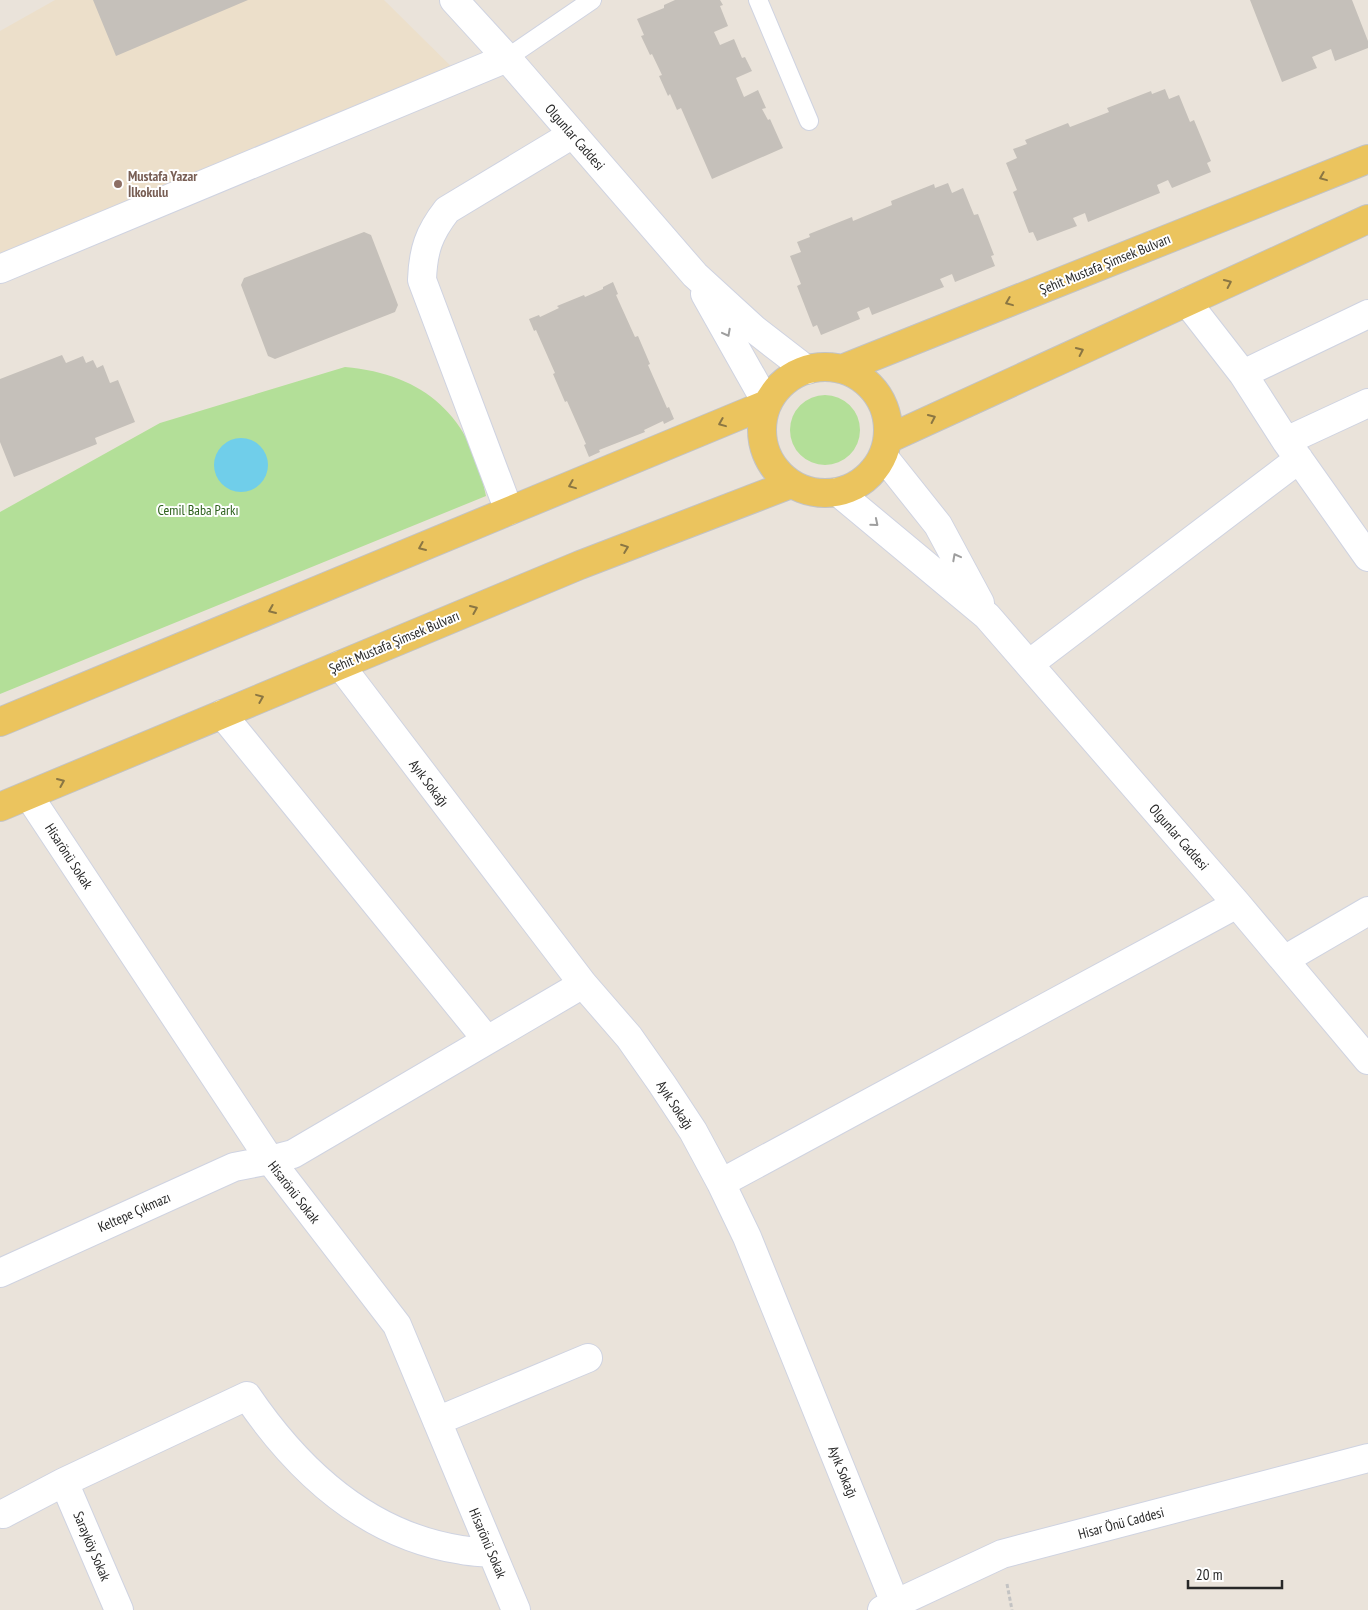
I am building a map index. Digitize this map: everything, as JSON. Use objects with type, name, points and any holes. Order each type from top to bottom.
[{"type":"main road","name":"Şehit Mustafa Şimsek Bulvarı","points":[[842,369],[1368,159]]},
{"type":"main road","points":[[885,447],[1188,302],[1368,219]]},
{"type":"main road","points":[[824,367],[842,369],[859,377],[873,388],[883,403],[888,421],[885,447],[873,471],[860,483],[838,492],[826,494],[808,491],[791,484],[777,472],[768,457],[762,440],[762,422],[767,404],[777,389],[790,377],[807,370],[824,367]]},
{"type":"main road","points":[[0,722],[767,404]]},
{"type":"main road","name":"Şehit Mustafa Şimsek Bulvarı","points":[[0,807],[580,565],[791,484]]},
{"type":"street","name":"Olgunlar Caddesi","points":[[454,0],[507,58],[695,275]]},
{"type":"street","points":[[0,269],[507,58]]},
{"type":"street","points":[[509,511],[422,280],[422,260],[428,240],[436,224],[447,210],[573,134]]},
{"type":"street","points":[[695,275],[754,329],[807,370]]},
{"type":"street","points":[[695,275],[767,404]]},
{"type":"street","points":[[1188,302],[1243,374],[1293,450],[1368,557]]},
{"type":"street","points":[[1243,374],[1368,314]]},
{"type":"street","points":[[1029,664],[1293,450],[1368,403]]},
{"type":"street","points":[[885,447],[938,525],[987,616]]},
{"type":"street","points":[[838,492],[987,616]]},
{"type":"street","name":"Olgunlar Caddesi","points":[[987,616],[1237,904],[1368,1060]]},
{"type":"street","name":"Ayık Sokağı","points":[[340,665],[583,984],[629,1037],[693,1131],[747,1237],[891,1608]]},
{"type":"street","points":[[222,714],[487,1040]]},
{"type":"street","name":"Hisarönü Sokak","points":[[29,796],[270,1160],[397,1325],[516,1610]]},
{"type":"street","points":[[721,1183],[1237,904]]},
{"type":"street","points":[[1284,960],[1368,911]]},
{"type":"street","name":"Keltepe Çıkmazı","points":[[0,1273],[234,1167],[293,1154],[583,984]]},
{"type":"street","points":[[437,1421],[588,1358]]},
{"type":"street","points":[[4,1514],[64,1482],[246,1396],[285,1448],[330,1490],[353,1507],[405,1535],[433,1544],[462,1550],[492,1553]]},
{"type":"street","name":"Hisar Önü Caddesi","points":[[891,1608],[1002,1554],[1368,1458]]},
{"type":"street","name":"Sarayköy Sokak","points":[[64,1482],[119,1610]]},
{"type":"lane","points":[[507,58],[592,0]]},
{"type":"lane","points":[[758,0],[810,121]]},
{"type":"shaded area","name":"Mustafa Yazar İlkokulu","points":[[55,0],[384,0],[473,88],[0,281],[0,31]]},
{"type":"green space","name":"Cemil Baba Parkı","points":[[345,367],[373,371],[399,379],[421,390],[440,404],[456,422],[469,444],[479,468],[486,496],[0,694],[0,512],[160,423]]},
{"type":"green space","points":[[825,395],[838,398],[850,405],[857,417],[860,430],[857,443],[850,455],[838,462],[825,465],[812,462],[800,455],[793,443],[790,430],[793,417],[800,405],[812,398]]},
{"type":"water","points":[[236,438],[246,438],[256,442],[264,450],[268,465],[264,480],[256,488],[246,492],[236,492],[226,488],[218,480],[214,470],[214,460],[218,450],[226,442]]},
{"type":"building","points":[[93,0],[248,0],[116,56]]},
{"type":"building","points":[[675,0],[720,0],[723,5],[720,6],[728,26],[714,32],[720,45],[734,39],[742,58],[745,57],[752,71],[736,78],[744,97],[758,90],[766,108],[762,109],[768,120],[770,119],[783,148],[712,179],[681,108],[677,110],[670,94],[668,96],[659,76],[662,75],[641,36],[644,35],[637,19],[664,8],[664,5]]},
{"type":"building","points":[[1250,0],[1352,0],[1368,41],[1368,48],[1335,61],[1331,49],[1312,57],[1317,68],[1282,82]]},
{"type":"building","points":[[1165,89],[1169,99],[1179,95],[1190,122],[1194,120],[1211,161],[1207,163],[1211,172],[1172,188],[1168,180],[1157,185],[1160,193],[1088,222],[1085,213],[1073,218],[1077,226],[1037,241],[1033,232],[1029,233],[1013,192],[1017,190],[1006,163],[1017,158],[1013,149],[1027,144],[1025,140],[1068,123],[1070,127],[1109,112],[1107,108],[1151,91],[1152,94]]},
{"type":"building","points":[[948,183],[952,193],[963,188],[974,215],[978,214],[994,255],[991,256],[995,266],[955,282],[952,274],[940,279],[944,287],[872,315],[869,307],[857,312],[860,319],[821,335],[817,325],[813,327],[797,286],[801,284],[790,256],[801,252],[797,242],[810,237],[809,234],[852,217],[853,221],[892,205],[891,201],[934,184],[935,188]]},
{"type":"building","points":[[364,232],[371,235],[398,305],[395,312],[275,359],[268,356],[241,285],[244,278]]},
{"type":"building","points":[[613,282],[618,294],[616,295],[635,337],[638,336],[650,364],[648,365],[667,408],[669,407],[674,419],[664,424],[663,421],[644,430],[645,432],[599,450],[600,452],[589,457],[584,445],[586,444],[567,401],[565,402],[553,374],[555,373],[536,330],[534,331],[529,319],[539,315],[540,317],[559,308],[557,306],[584,295],[585,297]]},
{"type":"building","points":[[62,355],[66,363],[83,356],[86,363],[93,360],[97,368],[103,365],[110,383],[118,380],[135,422],[95,438],[97,444],[14,477],[0,442],[0,379]]},
{"type":"place","name":"Mustafa Yazar İlkokulu","points":[[118,184]]}]
